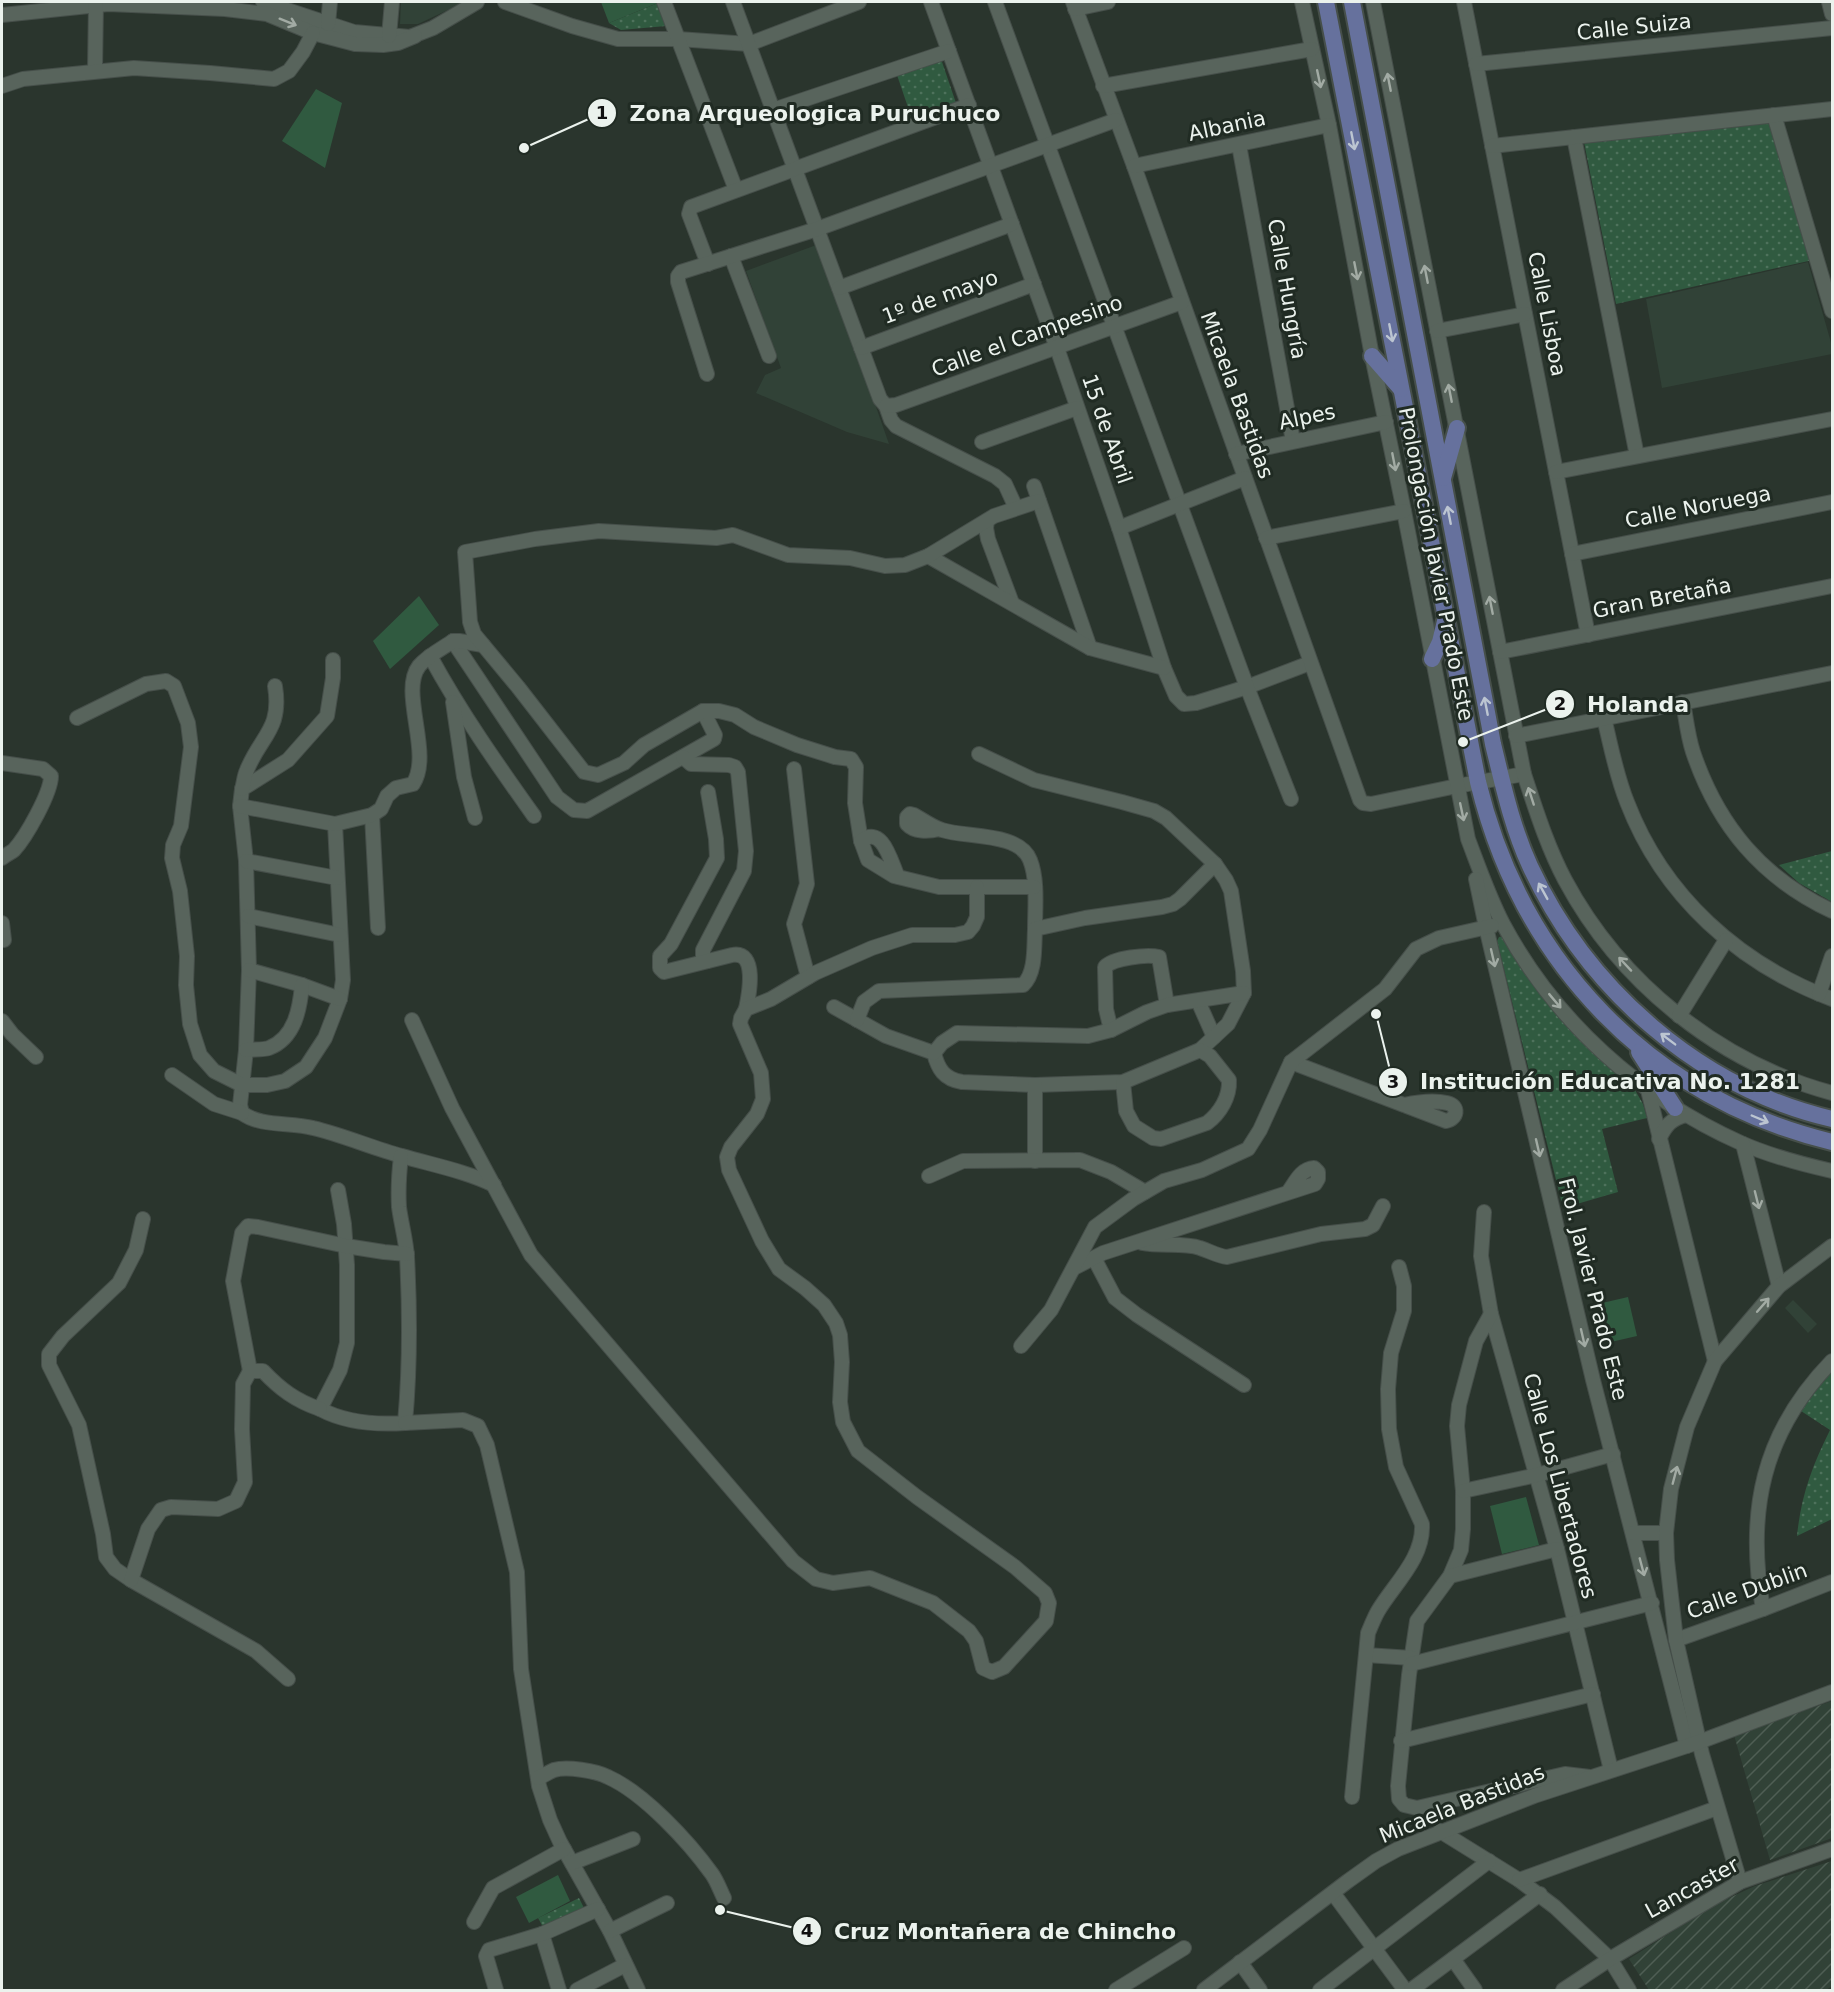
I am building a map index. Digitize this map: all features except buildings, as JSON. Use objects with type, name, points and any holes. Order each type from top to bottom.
[{"type":"main road","name":"Prolongación Javier Prado Este","points":[[1326,2],[1478,782],[1502,860],[1533,921],[1577,985],[1633,1041],[1684,1080],[1721,1101],[1773,1124],[1833,1142]]},
{"type":"main road","name":"Prolongación Javier Prado Este","points":[[1352,2],[1442,481],[1501,778],[1521,845],[1549,903],[1586,958],[1628,1006],[1672,1042],[1729,1079],[1776,1101],[1833,1119]]},
{"type":"main road","points":[[1372,356],[1402,390]]},
{"type":"main road","points":[[1442,481],[1457,428]]},
{"type":"main road","points":[[1432,659],[1442,637],[1447,614]]},
{"type":"main road","points":[[1633,1041],[1680,1112]]},
{"type":"street","points":[[328,24],[330,2]]},
{"type":"street","points":[[389,36],[392,2]]},
{"type":"street","points":[[267,5],[313,33],[342,42],[367,45],[398,43],[433,28],[477,2]]},
{"type":"street","points":[[505,2],[572,26],[618,39],[678,39],[749,44],[859,2]]},
{"type":"street","points":[[664,2],[736,190]]},
{"type":"street","points":[[733,2],[880,399],[886,406],[891,420],[896,426],[995,476],[1005,484],[1016,508]]},
{"type":"street","name":"15 de Abril","points":[[931,2],[1057,348],[1164,668],[1176,696],[1184,704],[1196,703],[1247,687]]},
{"type":"street","points":[[995,2],[1247,687],[1291,799]]},
{"type":"street","points":[[1074,5],[1108,2]]},
{"type":"street","name":"Prolongación Javier Prado Este","points":[[1302,2],[1329,125],[1372,356],[1468,839],[1486,887],[1503,924],[1551,998],[1611,1061],[1680,1112],[1743,1144],[1788,1160],[1833,1172]]},
{"type":"street","points":[[1373,2],[1516,736],[1524,774],[1542,829],[1566,880],[1591,922],[1622,961],[1649,989],[1701,1032],[1748,1060],[1797,1082],[1833,1093]]},
{"type":"street","name":"Calle Lisboa","points":[[1464,2],[1588,635]]},
{"type":"street","points":[[1829,2],[1833,14]]},
{"type":"street","points":[[2,15],[96,3],[213,9],[267,5],[354,32],[415,36]]},
{"type":"street","points":[[95,71],[96,3]]},
{"type":"street","name":"Micaela Bastidas","points":[[1074,5],[1134,166],[1358,796],[1363,803],[1371,804],[1457,786]]},
{"type":"street","name":"Calle Suiza","points":[[1476,64],[1833,28]]},
{"type":"street","points":[[2,86],[22,80],[95,71],[156,69],[274,79],[289,71],[313,33]]},
{"type":"street","points":[[1103,86],[1312,49]]},
{"type":"street","points":[[773,110],[949,51]]},
{"type":"street","points":[[708,264],[688,214],[689,209],[693,206],[969,105]]},
{"type":"street","points":[[1492,146],[1833,109]]},
{"type":"street","points":[[1774,115],[1833,311]]},
{"type":"street","points":[[707,374],[677,279],[681,272],[818,229],[1116,120]]},
{"type":"street","name":"Albania","points":[[1134,166],[1329,125]]},
{"type":"street","points":[[1574,137],[1637,456]]},
{"type":"street","name":"Calle Hungría","points":[[1239,145],[1293,441]]},
{"type":"street","points":[[839,288],[1012,224]]},
{"type":"street","points":[[731,256],[769,356]]},
{"type":"street","name":"1º de mayo","points":[[861,348],[1034,284]]},
{"type":"street","name":"Calle el Campesino","points":[[886,406],[896,405],[1182,302]]},
{"type":"street","points":[[1437,331],[1525,314]]},
{"type":"street","points":[[982,442],[1077,408]]},
{"type":"street","points":[[1556,472],[1833,419]]},
{"type":"street","name":"Alpes","points":[[1236,454],[1386,422]]},
{"type":"street","points":[[1119,528],[1245,478]]},
{"type":"street","points":[[1034,486],[1090,648]]},
{"type":"street","points":[[1034,887],[939,887],[898,877],[880,869],[868,860],[861,842],[855,802],[856,767],[851,759],[835,757],[797,745],[754,727],[735,715],[719,711],[703,711],[644,745],[624,762],[598,775],[584,772],[474,634],[470,622],[464,556],[468,550],[599,531],[696,535],[716,538],[733,535],[788,555],[850,558],[885,566],[905,565],[928,556],[994,516],[1039,501]]},
{"type":"street","name":"Calle Noruega","points":[[1572,554],[1833,502]]},
{"type":"street","points":[[1266,538],[1404,511]]},
{"type":"street","points":[[987,521],[988,539],[1012,603]]},
{"type":"street","points":[[928,556],[1090,648],[1164,668]]},
{"type":"street","name":"Gran Bretaña","points":[[1500,652],[1833,585]]},
{"type":"street","points":[[240,806],[335,824],[372,816],[381,809],[387,796],[396,788],[413,784],[418,777],[419,758],[412,685],[418,666],[453,641],[483,645]]},
{"type":"street","points":[[453,641],[557,796],[574,810],[587,811],[716,737],[703,711]]},
{"type":"street","points":[[430,657],[452,697],[484,746],[534,816]]},
{"type":"street","points":[[242,789],[288,760],[327,716],[332,689],[333,660]]},
{"type":"street","points":[[1247,687],[1310,663]]},
{"type":"street","points":[[1516,736],[1833,673]]},
{"type":"street","points":[[76,718],[146,684],[166,681],[174,686],[188,723],[191,747],[181,826],[173,845],[172,858],[180,891],[190,1024],[200,1055],[214,1071],[242,1084],[267,1085],[285,1081],[306,1067],[325,1038],[340,999],[343,980],[335,824]]},
{"type":"street","points":[[242,1113],[240,1105],[246,1050],[249,970],[246,861],[240,806],[246,771],[273,727],[278,704],[275,686]]},
{"type":"street","points":[[452,697],[464,777],[475,818]]},
{"type":"street","points":[[1683,702],[1692,750],[1710,795],[1735,835],[1767,870],[1805,898],[1833,911]]},
{"type":"street","points":[[1604,718],[1626,800],[1659,867],[1685,899],[1726,940],[1779,975],[1833,999]]},
{"type":"street","points":[[934,1053],[941,1072],[953,1081],[1035,1085],[1123,1082],[1200,1050],[1228,1024],[1244,993],[1231,891],[1215,864],[1171,821],[1154,811],[1122,801],[1034,780],[979,754]]},
{"type":"street","points":[[683,757],[691,764],[729,765],[735,767],[738,772],[746,851],[744,871],[703,950],[703,956],[707,961]]},
{"type":"street","points":[[2,763],[43,769],[51,776],[50,789],[26,833],[13,851],[2,858]]},
{"type":"street","points":[[794,769],[807,884],[794,924],[808,977]]},
{"type":"street","points":[[1457,786],[1524,774]]},
{"type":"street","points":[[412,1020],[446,1098],[531,1255],[793,1561],[816,1579],[832,1583],[870,1578],[933,1603],[969,1631],[976,1641],[983,1668],[992,1672],[1004,1667],[1046,1621],[1050,1603],[1045,1593],[1014,1567],[917,1497],[858,1450],[843,1422],[840,1402],[842,1362],[840,1335],[836,1323],[824,1305],[779,1269],[762,1241],[729,1170],[727,1156],[731,1147],[757,1114],[763,1099],[761,1073],[740,1024],[749,996],[750,972],[747,963],[743,956],[738,954],[664,972],[660,968],[660,956],[671,945],[717,858],[708,792]]},
{"type":"street","points":[[372,816],[378,928]]},
{"type":"street","points":[[857,1020],[864,1002],[879,991],[1023,985],[1028,981],[1032,969],[1035,929],[1033,871],[1030,858],[1022,849],[1000,839],[939,829]]},
{"type":"street","points":[[861,842],[870,837],[882,842],[898,877]]},
{"type":"street","name":"Frol. Javier Prado Este","points":[[1468,839],[1486,927],[1588,1358],[1652,1603],[1693,1744]]},
{"type":"street","points":[[246,861],[338,878]]},
{"type":"street","points":[[1035,929],[1084,918],[1173,904],[1215,864]]},
{"type":"street","points":[[746,1009],[771,999],[808,977],[872,948],[912,935],[955,935],[968,932],[976,917],[976,887]]},
{"type":"street","points":[[248,915],[340,935]]},
{"type":"street","points":[[2,923],[4,940]]},
{"type":"street","points":[[1021,1346],[1051,1310],[1095,1227],[1133,1199],[1164,1181],[1202,1170],[1248,1149],[1260,1130],[1291,1062],[1385,989],[1416,949],[1439,938],[1503,924]]},
{"type":"street","points":[[1679,1016],[1726,940]]},
{"type":"street","points":[[1111,1030],[1106,1009],[1105,967],[1110,962],[1152,955],[1159,957],[1167,1005]]},
{"type":"street","points":[[1819,994],[1833,956]]},
{"type":"street","points":[[249,970],[302,984],[340,999]]},
{"type":"street","points":[[246,1050],[268,1048],[280,1041],[292,1028],[301,1006],[302,984]]},
{"type":"street","points":[[934,1053],[942,1043],[957,1033],[1088,1036],[1111,1030],[1167,1005],[1244,993]]},
{"type":"street","points":[[1198,1001],[1214,1037]]},
{"type":"street","points":[[834,1007],[886,1036],[934,1053]]},
{"type":"street","points":[[2,1021],[36,1057]]},
{"type":"street","points":[[1123,1082],[1126,1111],[1134,1126],[1153,1138],[1161,1139],[1207,1123],[1228,1097],[1229,1080],[1210,1056],[1200,1050]]},
{"type":"street","points":[[1291,1062],[1404,1105]]},
{"type":"street","points":[[172,1075],[214,1104],[242,1113],[254,1121],[314,1128],[401,1156],[474,1175],[494,1185]]},
{"type":"street","points":[[1035,1085],[1035,1161]]},
{"type":"street","points":[[1648,1090],[1715,1361]]},
{"type":"street","points":[[1659,1139],[1666,1125],[1680,1112]]},
{"type":"street","points":[[1743,1144],[1779,1286]]},
{"type":"street","points":[[401,1156],[398,1176],[399,1207],[407,1254],[409,1372],[405,1424]]},
{"type":"street","points":[[929,1176],[963,1161],[1080,1160],[1111,1172],[1145,1192]]},
{"type":"street","points":[[320,1409],[340,1370],[347,1342],[346,1246],[338,1191]]},
{"type":"street","points":[[1074,1268],[1103,1253],[1289,1191]]},
{"type":"street","points":[[1140,1242],[1156,1246],[1200,1248],[1217,1256],[1227,1257],[1321,1234],[1365,1229],[1372,1225],[1383,1206]]},
{"type":"street","name":"Calle Los Libertadores","points":[[1484,1212],[1481,1256],[1491,1314],[1557,1549],[1611,1770]]},
{"type":"street","points":[[143,1219],[136,1250],[119,1283],[63,1336],[49,1354],[48,1365],[79,1425],[106,1557],[115,1569],[131,1580],[256,1650],[288,1679]]},
{"type":"street","points":[[131,1580],[148,1529],[161,1510],[171,1507],[218,1509],[236,1501],[245,1482],[242,1429],[243,1384],[250,1371],[233,1281],[242,1233],[248,1226],[258,1227],[346,1246],[407,1254]]},
{"type":"street","points":[[1740,1882],[1717,1808],[1693,1744],[1676,1640],[1667,1560],[1666,1533],[1671,1490],[1687,1426],[1715,1361],[1779,1286],[1833,1246]]},
{"type":"street","points":[[1094,1258],[1115,1298],[1244,1385]]},
{"type":"street","points":[[1352,1797],[1368,1633],[1378,1611],[1402,1577],[1421,1542],[1423,1533],[1422,1524],[1396,1467],[1389,1429],[1388,1389],[1391,1353],[1404,1311],[1404,1286],[1399,1267]]},
{"type":"street","points":[[1491,1314],[1476,1341],[1459,1405],[1457,1426],[1463,1491],[1461,1550],[1450,1576],[1417,1621],[1401,1741],[1399,1799],[1404,1805],[1417,1808],[1565,1774],[1590,1777]]},
{"type":"street","points":[[1708,1332],[1725,1336],[1737,1335]]},
{"type":"street","points":[[1763,1609],[1757,1576],[1755,1541],[1764,1476],[1790,1414],[1808,1387],[1833,1361]]},
{"type":"street","points":[[250,1371],[263,1371],[288,1394],[334,1417],[384,1425],[463,1419],[478,1426],[488,1445],[517,1572],[521,1669],[538,1778],[546,1809],[564,1849],[610,1931],[638,1990]]},
{"type":"street","points":[[1463,1491],[1613,1455]]},
{"type":"street","points":[[1634,1533],[1666,1533]]},
{"type":"street","points":[[1450,1576],[1557,1549]]},
{"type":"street","name":"Calle Dublin","points":[[1676,1640],[1833,1582]]},
{"type":"street","points":[[1366,1655],[1412,1661],[1576,1624],[1652,1603]]},
{"type":"street","name":"Micaela Bastidas","points":[[1204,1990],[1386,1855],[1440,1832],[1590,1777],[1693,1744],[1833,1692]]},
{"type":"street","points":[[1401,1741],[1593,1694]]},
{"type":"street","points":[[538,1778],[556,1770],[583,1770],[608,1776],[637,1795],[686,1842],[713,1875],[724,1898]]},
{"type":"street","points":[[1519,1880],[1717,1808]]},
{"type":"street","points":[[1440,1832],[1540,1894],[1610,1959],[1629,1990]]},
{"type":"street","points":[[572,1863],[633,1839]]},
{"type":"street","points":[[474,1922],[493,1888],[564,1849]]},
{"type":"street","name":"Lancaster","points":[[1563,1990],[1610,1959],[1740,1882],[1833,1849]]},
{"type":"street","points":[[1320,1990],[1489,1861]]},
{"type":"street","points":[[1332,1893],[1405,1990]]},
{"type":"street","points":[[1411,1990],[1540,1894]]},
{"type":"street","points":[[610,1931],[667,1903]]},
{"type":"street","points":[[496,1990],[486,1952],[542,1934],[598,1909]]},
{"type":"street","points":[[542,1934],[560,1990]]},
{"type":"street","points":[[1116,1990],[1184,1948]]},
{"type":"street","points":[[1452,1959],[1475,1990]]},
{"type":"street","points":[[1240,1962],[1260,1990]]},
{"type":"street","points":[[577,1990],[625,1965]]},
{"type":"shaded area","points":[[401,2],[465,2],[418,24],[400,24]]},
{"type":"shaded area","points":[[819,244],[889,444],[847,432],[756,393],[765,375],[781,368],[746,271]]},
{"type":"shaded area","points":[[1808,262],[1832,346],[1832,354],[1662,388],[1646,299]]},
{"type":"shaded area","points":[[1793,1300],[1817,1324],[1808,1333],[1785,1308]]},
{"type":"shaded area","points":[[1832,1701],[1832,1838],[1770,1860],[1734,1735]]},
{"type":"shaded area","points":[[1832,1861],[1832,1986],[1826,1990],[1649,1990],[1629,1959],[1714,1905],[1755,1886]]},
{"type":"green space","points":[[601,2],[658,2],[658,3],[609,23]]},
{"type":"green space","points":[[658,3],[666,26],[621,30],[609,23]]},
{"type":"green space","points":[[941,59],[957,106],[913,122],[897,75]]},
{"type":"green space","points":[[316,89],[342,103],[325,168],[282,141]]},
{"type":"green space","points":[[1771,121],[1813,260],[1616,304],[1584,142]]},
{"type":"green space","points":[[419,596],[439,625],[390,669],[373,641]]},
{"type":"green space","points":[[1832,851],[1832,902],[1799,883],[1779,865]]},
{"type":"green space","points":[[1504,936],[1548,1004],[1579,1038],[1635,1090],[1643,1104],[1647,1118],[1602,1129],[1618,1192],[1563,1208],[1497,941],[1499,937]]},
{"type":"green space","points":[[1628,1297],[1637,1336],[1611,1342],[1602,1303]]},
{"type":"green space","points":[[1832,1371],[1832,1519],[1797,1536],[1808,1482],[1830,1430],[1801,1411]]},
{"type":"green space","points":[[1526,1497],[1539,1545],[1502,1554],[1490,1506]]},
{"type":"green space","points":[[558,1875],[570,1901],[529,1923],[516,1897]]},
{"type":"green space","points":[[579,1898],[584,1908],[543,1927],[538,1918]]},
{"type":"place","name":"Zona Arqueologica Puruchuco","points":[[524,148]]},
{"type":"place","name":"Holanda","points":[[1463,742]]},
{"type":"place","name":"Institución Educativa No. 1281","points":[[1376,1014]]},
{"type":"place","name":"Cruz Montañera de Chincho","points":[[720,1910]]}]
